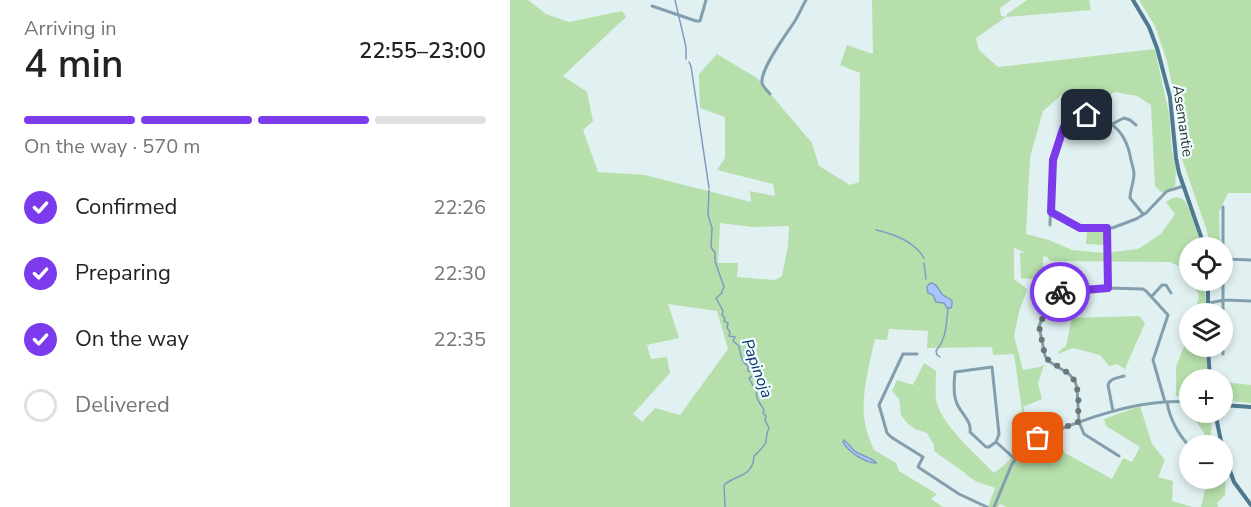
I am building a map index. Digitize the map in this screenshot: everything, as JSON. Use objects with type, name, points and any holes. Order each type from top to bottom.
[{"type":"main road","name":"Asemantie","points":[[1133,0],[1153,35],[1168,88],[1176,158],[1201,237]]},
{"type":"main road","points":[[1208,291],[1209,303]]},
{"type":"main road","points":[[1233,406],[1251,407]]},
{"type":"main road","points":[[1233,479],[1251,505]]},
{"type":"street","points":[[652,6],[700,21],[706,0]]},
{"type":"street","points":[[770,94],[763,86],[763,74],[806,0]]},
{"type":"street","points":[[1050,225],[1053,160],[1069,116],[1087,115],[1112,124],[1122,135],[1129,148],[1134,174],[1130,198],[1143,214]]},
{"type":"street","points":[[1112,124],[1124,118],[1136,125]]},
{"type":"street","points":[[1051,212],[1080,228],[1107,228],[1129,223],[1146,213],[1167,192],[1184,186]]},
{"type":"street","points":[[1223,207],[1224,237]]},
{"type":"street","points":[[1107,228],[1108,288]]},
{"type":"street","points":[[1233,259],[1251,260]]},
{"type":"street","points":[[1152,297],[1162,285],[1166,285],[1171,293]]},
{"type":"street","points":[[1119,456],[1084,434],[1078,422],[1075,381],[1045,356],[1039,326],[1053,294],[1108,288],[1143,289],[1152,297],[1168,315],[1153,360],[1172,423],[1179,435]]},
{"type":"street","points":[[1224,291],[1224,303]]},
{"type":"street","points":[[1209,303],[1224,300],[1251,301]]},
{"type":"street","points":[[917,354],[903,354],[879,405],[887,433],[923,457],[918,467],[959,494],[987,507]]},
{"type":"street","points":[[992,367],[999,434],[996,442],[986,447],[970,432],[970,424],[956,402],[955,372],[992,367]]},
{"type":"street","points":[[1114,412],[1108,385],[1111,380],[1124,376]]},
{"type":"street","points":[[994,507],[1015,459],[1038,438],[1078,422],[1140,404],[1179,402]]},
{"type":"street","points":[[996,442],[1015,459]]},
{"type":"green space","points":[[510,0],[528,0],[546,14],[569,22],[622,11],[626,17],[563,76],[587,92],[593,121],[583,130],[598,172],[645,175],[751,202],[750,191],[775,196],[773,184],[717,170],[725,158],[725,117],[700,108],[699,74],[717,54],[757,78],[812,143],[819,166],[850,185],[859,182],[860,73],[840,65],[847,45],[873,54],[872,0],[1011,0],[1000,8],[1001,16],[1006,17],[976,38],[979,50],[998,67],[1155,49],[1169,114],[1176,170],[1175,186],[1162,193],[1155,186],[1151,105],[1137,96],[1114,92],[1093,110],[1065,92],[1043,111],[1030,157],[1026,234],[1049,240],[1072,250],[1105,253],[1138,249],[1161,234],[1175,214],[1166,202],[1177,197],[1184,200],[1189,209],[1199,237],[1179,237],[1179,266],[1170,262],[1050,261],[1043,256],[1043,280],[1021,278],[1020,253],[1025,252],[1014,248],[1014,279],[1027,289],[1014,336],[1023,370],[1044,365],[1038,383],[1042,399],[1023,407],[1036,443],[1055,435],[1065,453],[1112,479],[1123,458],[1132,462],[1140,447],[1106,426],[1104,419],[1140,406],[1152,444],[1165,460],[1158,477],[1173,481],[1172,501],[1192,507],[1006,507],[1000,504],[998,507],[988,507],[995,488],[971,479],[934,451],[934,445],[927,433],[915,429],[901,415],[899,399],[892,391],[897,380],[913,385],[924,363],[936,371],[936,399],[944,418],[994,473],[1026,440],[1014,354],[993,355],[992,347],[927,348],[928,331],[889,329],[887,340],[875,339],[870,360],[864,406],[867,431],[874,450],[896,463],[899,471],[937,494],[931,499],[943,507],[510,507]],"holes":[[[720,223],[753,227],[789,226],[782,276],[775,280],[737,277],[738,263],[718,263]],[[940,291],[952,301],[951,308],[932,294]],[[668,304],[717,311],[728,349],[680,415],[655,408],[642,422],[633,414],[670,373],[667,357],[651,359],[647,345],[679,338]],[[844,440],[858,453],[870,457],[876,463],[870,463],[847,449]]]},
{"type":"green space","points":[[1027,0],[1089,0],[1091,10],[1006,17]]},
{"type":"green space","points":[[1139,0],[1251,0],[1251,193],[1228,193],[1219,212],[1220,237],[1208,237],[1182,159],[1178,113],[1167,61],[1155,26]]},
{"type":"green space","points":[[1087,231],[1105,232],[1105,245],[1086,244]]},
{"type":"green space","points":[[1197,291],[1205,291],[1206,303],[1197,303],[1199,295]]},
{"type":"green space","points":[[1139,316],[1145,323],[1125,369],[1117,364],[1109,366],[1100,355],[1073,348],[1058,354],[1066,346],[1072,318]]},
{"type":"green space","points":[[1180,357],[1207,357],[1207,369],[1179,369],[1179,396],[1176,396],[1176,367]]},
{"type":"green space","points":[[1233,383],[1251,385],[1251,403],[1233,401]]},
{"type":"green space","points":[[1197,423],[1211,423],[1211,435],[1205,435]]},
{"type":"green space","points":[[1205,489],[1225,489],[1225,495],[1217,503],[1218,507],[1201,507]]},
{"type":"water","points":[[932,283],[951,300],[951,308],[947,308],[944,303],[936,302],[933,295],[928,293],[927,287]]},
{"type":"water","points":[[844,440],[856,452],[876,463],[852,453],[843,442]]},
{"type":"waterway","name":"Papinoja","points":[[675,0],[686,47],[686,59]]},
{"type":"waterway","name":"Papinoja","points":[[689,62],[709,188]]},
{"type":"waterway","name":"Papinoja","points":[[709,190],[708,215],[712,228],[711,247],[715,253],[715,261],[724,287],[716,298],[723,311],[724,321],[728,323],[729,336],[735,337],[733,341],[739,346],[742,360],[753,376],[749,378],[757,389],[757,398],[764,410],[769,428],[765,443],[754,456],[751,468],[724,485],[725,507]]},
{"type":"waterway","points":[[876,230],[903,239],[915,247],[924,258]]},
{"type":"waterway","points":[[924,263],[926,279]]},
{"type":"waterway","points":[[940,357],[936,351],[944,336],[948,308]]},
{"type":"way so far","points":[[1038,438],[1078,422],[1075,381],[1045,356],[1039,326],[1051,295],[1060,292]]},
{"type":"route","points":[[1060,292],[1108,288],[1107,228],[1080,228],[1051,212],[1053,160],[1063,129],[1069,116],[1087,115]]}]
